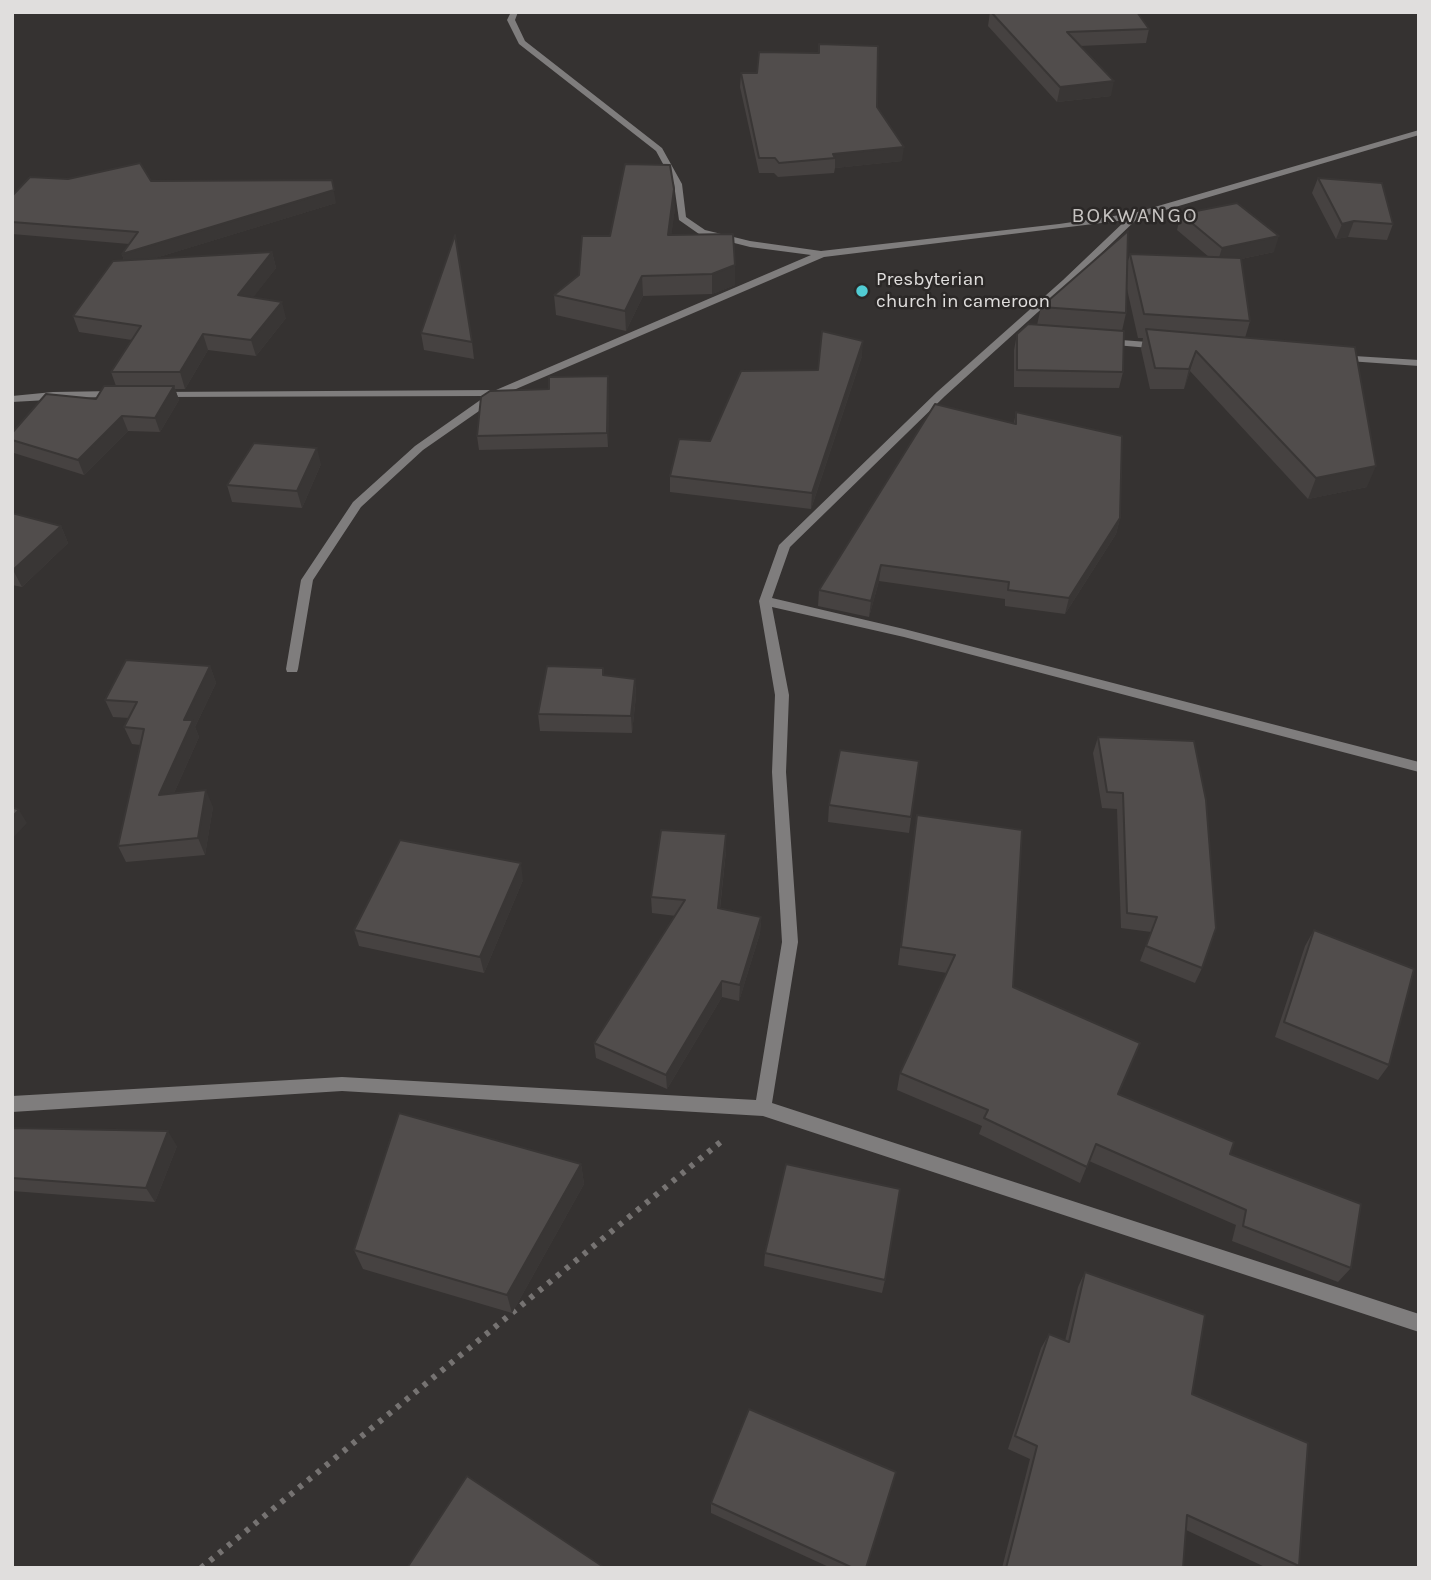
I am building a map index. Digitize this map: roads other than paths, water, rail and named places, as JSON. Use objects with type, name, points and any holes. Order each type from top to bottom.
[{"type":"street","points":[[515,12],[511,20],[522,42],[659,150],[678,184],[682,218],[702,232],[750,244],[821,254],[1135,216],[1419,132]]},
{"type":"street","points":[[763,1108],[790,942],[779,772],[782,695],[765,601],[785,545],[941,394],[1015,335],[1135,216]]},
{"type":"street","points":[[292,669],[307,580],[357,505],[418,448],[498,393],[821,254]]},
{"type":"street","points":[[1101,341],[1168,346]]},
{"type":"street","points":[[1326,358],[1419,363]]},
{"type":"street","points":[[149,394],[498,393]]},
{"type":"street","points":[[12,399],[53,395],[122,394]]},
{"type":"street","points":[[765,601],[904,633],[1419,767]]},
{"type":"street","points":[[12,1104],[342,1084],[763,1108],[1419,1323]]},
{"type":"place","name":"Presbyterian church in cameroon","points":[[862,291]]},
{"type":"district","name":"BOKWANGO","points":[[1135,216]]}]
